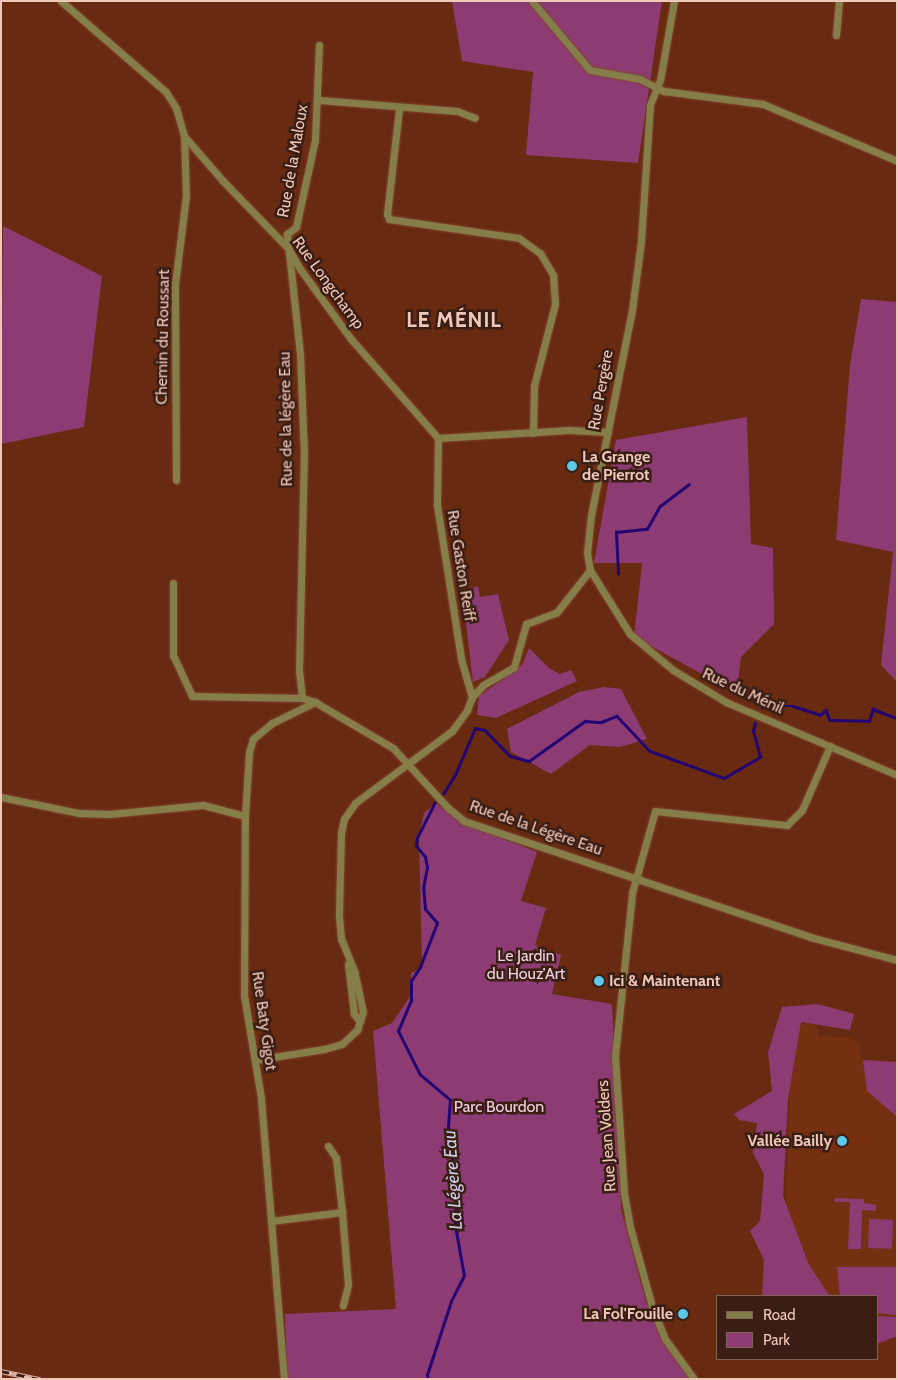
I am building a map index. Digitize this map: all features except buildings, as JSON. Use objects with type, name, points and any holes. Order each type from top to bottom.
[{"type":"street","name":"Rue Longchamp","points":[[61,1],[166,92],[176,108],[184,136],[222,181],[288,248],[300,269],[351,339],[438,438]]},
{"type":"street","points":[[532,1],[590,70],[640,79],[654,88],[763,104],[897,161]]},
{"type":"street","name":"Rue Pergère","points":[[590,570],[589,534],[641,241],[650,105],[654,88],[660,80],[674,1]]},
{"type":"street","points":[[836,35],[840,1]]},
{"type":"street","name":"Rue de la Maloux","points":[[288,248],[287,234],[296,227],[302,202],[319,100],[319,45]]},
{"type":"street","points":[[319,100],[399,108],[457,111],[475,118]]},
{"type":"street","points":[[399,108],[387,214],[389,219],[519,238],[540,253],[553,275],[555,304],[534,386],[533,433]]},
{"type":"street","name":"Chemin du Roussart","points":[[176,480],[175,284],[186,204],[184,136]]},
{"type":"street","name":"Rue de la légère Eau","points":[[288,248],[301,367],[304,454],[299,670],[302,698]]},
{"type":"street","points":[[438,438],[533,433],[608,432]]},
{"type":"street","name":"Rue Gaston Reiff","points":[[438,438],[437,505],[461,659],[472,697]]},
{"type":"street","points":[[255,1060],[342,1044],[357,1030],[363,1012],[355,973],[348,964],[341,939],[339,914],[341,833],[344,819],[355,803],[452,731],[467,710],[472,697],[483,685],[514,667],[526,624],[557,612],[590,570]]},
{"type":"street","name":"Rue du Ménil","points":[[590,570],[630,634],[673,670],[726,702],[897,776]]},
{"type":"street","points":[[173,583],[172,644],[188,693],[196,697],[302,698]]},
{"type":"street","name":"Rue de la Légère Eau","points":[[302,698],[315,702],[394,748],[446,807],[464,821],[636,877],[810,937],[897,960]]},
{"type":"street","name":"Rue Baty Gigot","points":[[284,1379],[255,1060],[243,971],[245,816],[249,752],[253,739],[261,729],[315,702]]},
{"type":"street","name":"Rue Jean Volders","points":[[694,1379],[665,1339],[653,1310],[624,1193],[616,1031],[636,877],[655,811],[787,825],[802,810],[830,746]]},
{"type":"street","points":[[1,797],[79,813],[109,814],[203,805],[245,816]]},
{"type":"street","points":[[328,1146],[336,1158],[342,1212],[348,1285],[343,1305]]},
{"type":"street","points":[[271,1221],[342,1212]]},
{"type":"shaded area","name":"Vallée Bailly","points":[[792,1023],[817,1025],[818,1036],[851,1038],[861,1047],[859,1054],[863,1060],[897,1062],[897,1335],[878,1336],[878,1295],[783,1295]]},
{"type":"green space","points":[[452,1],[662,1],[638,163],[526,155],[533,72],[462,61]]},
{"type":"green space","points":[[3,226],[102,276],[84,427],[1,444]]},
{"type":"green space","points":[[861,299],[897,302],[897,682],[881,665],[893,552],[836,540],[850,365]]},
{"type":"green space","points":[[747,417],[751,544],[773,548],[774,624],[741,657],[737,693],[634,637],[642,563],[594,563],[616,440]]},
{"type":"green space","points":[[478,586],[480,597],[498,594],[509,640],[485,677],[473,682],[462,591]]},
{"type":"green space","points":[[529,648],[549,668],[560,674],[571,670],[577,681],[496,718],[477,715],[479,696],[522,665]]},
{"type":"green space","points":[[604,687],[621,689],[647,739],[620,747],[590,745],[551,774],[511,752],[507,729],[579,692]]},
{"type":"green space","name":"Parc Bourdon","points":[[436,803],[460,821],[537,852],[521,901],[546,908],[535,945],[561,955],[552,994],[612,1004],[621,1209],[646,1302],[689,1379],[287,1379],[285,1314],[396,1309],[373,1031],[392,1023],[411,995],[411,973],[422,969],[419,836],[424,813]]},
{"type":"green space","points":[[818,1004],[854,1014],[850,1030],[801,1022],[788,1099],[783,1196],[809,1265],[829,1295],[762,1295],[764,1260],[750,1231],[760,1221],[764,1174],[753,1153],[757,1123],[739,1120],[734,1114],[772,1091],[768,1052],[782,1007]]},
{"type":"green space","points":[[863,1060],[897,1062],[897,1117],[867,1091]]},
{"type":"green space","points":[[835,1198],[864,1199],[864,1203],[876,1205],[876,1211],[862,1210],[861,1249],[848,1249],[850,1202],[834,1202]]},
{"type":"green space","points":[[869,1219],[893,1220],[892,1249],[868,1248]]},
{"type":"green space","points":[[837,1267],[897,1267],[897,1315],[878,1313],[878,1295],[840,1295]]},
{"type":"green space","points":[[878,1316],[897,1317],[897,1336],[878,1344]]},
{"type":"waterway","points":[[618,574],[616,532],[647,529],[660,506],[689,484]]},
{"type":"waterway","name":"La Légère Eau","points":[[762,708],[766,699],[777,706],[793,706],[820,715],[826,710],[830,720],[869,721],[873,709],[897,718]]},
{"type":"waterway","name":"La Légère Eau","points":[[443,794],[455,775],[475,728],[485,730],[510,756],[529,761],[585,721],[601,722],[617,716],[650,751],[724,778],[760,757],[753,731],[755,723]]},
{"type":"waterway","name":"La Légère Eau","points":[[428,1379],[427,1375],[451,1301],[464,1276],[455,1226],[456,1192],[448,1127],[450,1100],[420,1075],[398,1031],[411,1000],[411,981],[420,967],[437,923],[425,909],[423,888],[427,867],[425,857],[416,846],[417,838],[435,802]]},
{"type":"railway","points":[[1,1371],[40,1379]]},
{"type":"place","name":"La Grange de Pierrot","points":[[572,466]]},
{"type":"place","name":"Ici & Maintenant","points":[[599,981]]},
{"type":"place","name":"Vallée Bailly","points":[[842,1141]]},
{"type":"place","name":"La Fol'Fouille","points":[[683,1314]]},
{"type":"district","name":"LE MÉNIL","points":[[454,320]]},
{"type":"park label","name":"Le Jardin du Houz’Art","points":[[526,965]]}]
